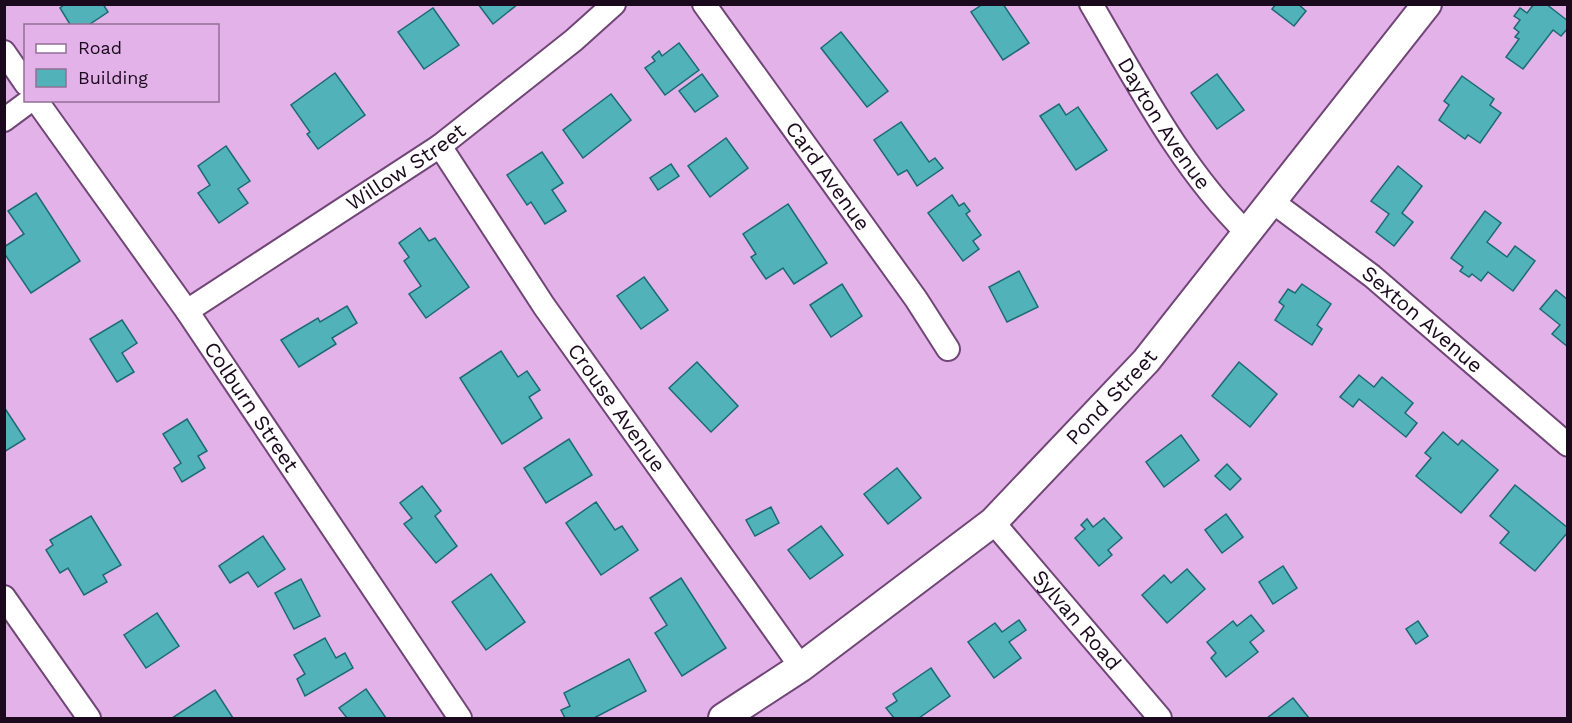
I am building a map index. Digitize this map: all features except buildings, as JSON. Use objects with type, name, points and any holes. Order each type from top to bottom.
[{"type":"street","name":"Willow Street","points":[[187,311],[440,146],[574,40],[614,4]]},
{"type":"street","name":"Card Avenue","points":[[704,4],[909,289],[948,349]]},
{"type":"street","name":"Dayton Avenue","points":[[1091,4],[1168,135],[1216,202],[1247,232]]},
{"type":"street","name":"Pond Street","points":[[723,718],[801,668],[993,522],[1146,361],[1427,4]]},
{"type":"street","points":[[4,52],[24,81]]},
{"type":"street","points":[[4,120],[28,102]]},
{"type":"street","name":"Colburn Street","points":[[37,102],[187,311],[460,718]]},
{"type":"street","name":"Crouse Avenue","points":[[440,146],[544,306],[801,668]]},
{"type":"street","name":"Sexton Avenue","points":[[1273,202],[1372,276],[1568,445]]},
{"type":"street","name":"Sylvan Road","points":[[993,522],[1160,718]]},
{"type":"street","points":[[4,597],[89,718]]}]
